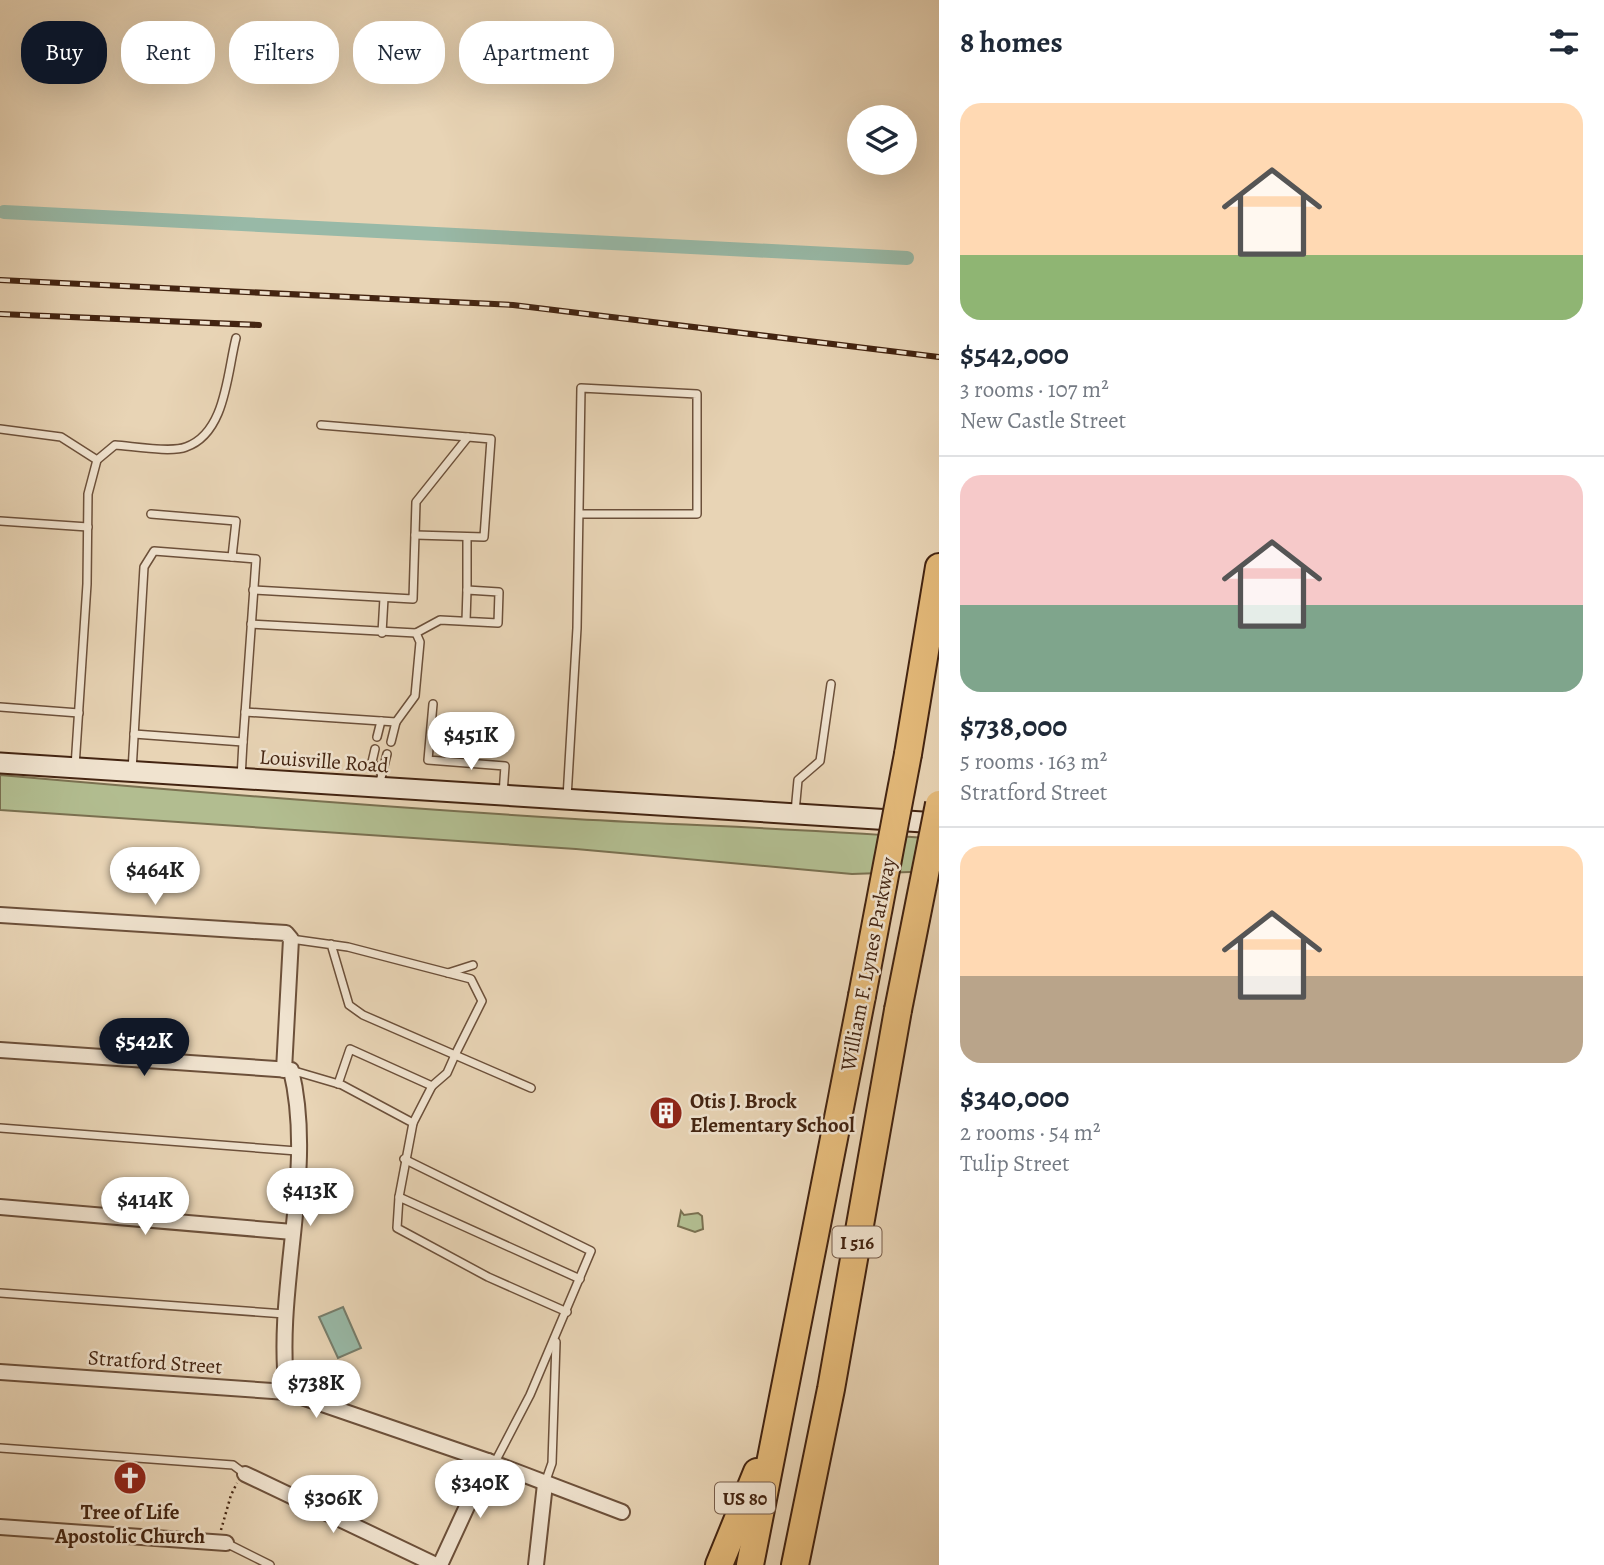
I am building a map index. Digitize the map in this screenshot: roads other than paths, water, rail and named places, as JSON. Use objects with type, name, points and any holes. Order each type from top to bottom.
[{"type":"highway","name":"William F. Lynes Parkway","points":[[750,1565],[908,754],[939,567]]},
{"type":"highway","name":"William F. Lynes Parkway","points":[[795,1565],[815,1474],[898,1010],[939,804]]},
{"type":"highway","name":"US 80","points":[[719,1565],[775,1433]]},
{"type":"highway","points":[[809,1565],[815,1474]]},
{"type":"main road","name":"Louisville Road","points":[[0,763],[241,778],[380,780],[503,794],[939,823]]},
{"type":"street","points":[[0,915],[286,933],[291,939],[287,1070],[297,1097],[297,1151],[285,1314],[284,1367],[288,1392]]},
{"type":"street","points":[[0,1050],[287,1070]]},
{"type":"street","points":[[0,1207],[293,1232]]},
{"type":"street","name":"Stratford Street","points":[[0,1372],[288,1392],[491,1462],[622,1512]]},
{"type":"street","points":[[245,1474],[438,1565],[491,1462]]},
{"type":"street","points":[[536,1565],[545,1484]]},
{"type":"street","points":[[0,1527],[222,1543]]},
{"type":"lane","points":[[75,768],[88,494],[97,460],[115,445],[184,448],[205,437],[218,416],[236,338]]},
{"type":"lane","points":[[566,798],[577,628],[581,388],[697,394],[697,514],[580,514]]},
{"type":"lane","points":[[321,425],[491,439],[484,537],[415,535]]},
{"type":"lane","points":[[0,429],[61,438],[97,460]]},
{"type":"lane","points":[[253,590],[413,599],[416,502],[468,438]]},
{"type":"lane","points":[[150,514],[236,521],[232,557]]},
{"type":"lane","points":[[0,521],[88,527]]},
{"type":"lane","points":[[466,621],[467,537]]},
{"type":"lane","points":[[132,771],[144,567],[154,551],[256,559],[241,778]]},
{"type":"lane","points":[[251,624],[416,633],[440,620],[498,623],[499,592],[467,590]]},
{"type":"lane","points":[[382,633],[384,598]]},
{"type":"lane","points":[[391,742],[396,722],[415,696],[420,642],[416,633]]},
{"type":"lane","points":[[795,813],[798,780],[820,761],[831,684]]},
{"type":"lane","points":[[433,704],[428,760],[505,766],[503,794]]},
{"type":"lane","points":[[0,707],[79,713]]},
{"type":"lane","points":[[245,712],[396,722]]},
{"type":"lane","points":[[377,737],[381,721]]},
{"type":"lane","points":[[134,734],[243,742]]},
{"type":"lane","points":[[375,749],[372,762],[380,780]]},
{"type":"lane","points":[[380,780],[387,754]]},
{"type":"lane","points":[[291,939],[331,944],[471,979],[482,1001],[447,1073],[432,1086],[413,1123],[404,1158],[397,1228],[488,1277],[567,1312]]},
{"type":"lane","points":[[331,944],[349,1005],[363,1015],[531,1088]]},
{"type":"lane","points":[[448,973],[473,965]]},
{"type":"lane","points":[[338,1084],[350,1049],[432,1086]]},
{"type":"lane","points":[[287,1070],[338,1084],[413,1123]]},
{"type":"lane","points":[[0,1128],[297,1151]]},
{"type":"lane","points":[[404,1158],[592,1251],[557,1337],[491,1462]]},
{"type":"lane","points":[[399,1197],[580,1279]]},
{"type":"lane","points":[[0,1293],[285,1314]]},
{"type":"lane","points":[[545,1484],[552,1463],[557,1337]]},
{"type":"lane","points":[[0,1448],[233,1465],[245,1474]]},
{"type":"lane","points":[[222,1543],[270,1565]]},
{"type":"waterway","points":[[4,212],[907,258]]},
{"type":"railway","points":[[0,280],[513,305],[939,357]]},
{"type":"railway","points":[[0,314],[259,325]]},
{"type":"place","name":"Otis J. Brock Elementary School","points":[[666,1113]]},
{"type":"place","name":"Tree of Life Apostolic Church","points":[[130,1478]]}]
